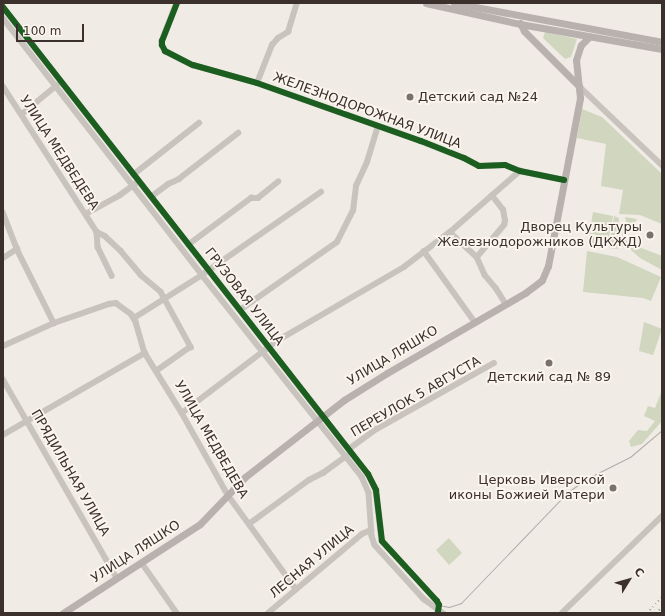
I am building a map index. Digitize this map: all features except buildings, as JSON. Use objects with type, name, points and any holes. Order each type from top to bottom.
[{"type":"main road","points":[[426,3],[520,20],[662,42]]},
{"type":"main road","points":[[454,3],[589,37],[662,49]]},
{"type":"main road","points":[[520,20],[579,86]]},
{"type":"main road","name":"УЛИЦА ЛЯШКО","points":[[63,613],[200,524],[245,477],[320,418],[360,390],[539,284],[545,275],[548,266],[580,98],[576,73],[576,60],[581,45],[589,37]]},
{"type":"street","name":"ЖЕЛЕЗНОДОРОЖНАЯ УЛИЦА","points":[[176,3],[162,41],[165,51],[206,70],[257,83],[421,141],[464,158],[479,166],[505,165],[520,171],[564,180]]},
{"type":"street","points":[[257,83],[272,44],[288,32],[297,3]]},
{"type":"street","name":"ГРУЗОВАЯ УЛИЦА","points":[[3,7],[208,271],[269,346],[367,486],[373,541],[378,549],[424,599],[439,612]]},
{"type":"street","name":"ГРУЗОВАЯ УЛИЦА","points":[[3,18],[262,351],[349,449],[368,474],[375,486],[382,541],[437,601],[439,605],[439,612]]},
{"type":"street","points":[[22,114],[61,82]]},
{"type":"street","name":"УЛИЦА МЕДВЕДЕВА","points":[[3,86],[97,232],[98,247],[112,276]]},
{"type":"street","points":[[579,86],[662,166]]},
{"type":"street","points":[[133,175],[199,123]]},
{"type":"street","points":[[240,310],[337,242],[353,211],[356,186],[367,162],[378,127]]},
{"type":"street","points":[[151,197],[168,184],[179,179],[238,133]]},
{"type":"street","points":[[182,413],[269,346],[404,267],[450,232],[520,171]]},
{"type":"street","points":[[86,214],[120,195],[138,181]]},
{"type":"street","points":[[188,245],[251,198],[258,198],[278,182]]},
{"type":"street","points":[[3,346],[54,323],[113,303],[119,305],[134,318],[208,271],[321,192]]},
{"type":"street","points":[[476,257],[504,225],[505,221],[503,210],[492,196]]},
{"type":"street","points":[[3,212],[17,249],[54,323]]},
{"type":"street","points":[[97,232],[105,236],[121,251],[141,275],[158,288],[165,298],[191,347],[157,371]]},
{"type":"street","points":[[450,232],[476,257],[485,275],[496,288],[506,304]]},
{"type":"street","points":[[3,258],[17,249]]},
{"type":"street","points":[[424,251],[475,322]]},
{"type":"street","name":"УЛИЦА МЕДВЕДЕВА","points":[[134,318],[145,353],[182,413],[228,495],[296,589]]},
{"type":"street","points":[[3,435],[145,353]]},
{"type":"street","name":"ПЕРЕУЛОК 5 АВГУСТА","points":[[349,449],[377,429],[494,364]]},
{"type":"street","name":"ПРЯДИЛЬНАЯ УЛИЦА","points":[[3,379],[117,578]]},
{"type":"street","name":"ПЕРЕУЛОК 5 АВГУСТА","points":[[250,524],[309,480],[323,473],[346,456]]},
{"type":"street","points":[[562,613],[662,516]]},
{"type":"street","name":"ЛЕСНАЯ УЛИЦА","points":[[268,613],[362,534],[372,530]]},
{"type":"street","points":[[142,563],[177,613]]},
{"type":"green space","points":[[545,32],[577,39],[571,57],[565,59],[543,38]]},
{"type":"green space","points":[[582,109],[602,117],[662,174],[662,224],[640,215],[619,214],[623,190],[601,186],[606,144],[577,138]]},
{"type":"green space","points":[[593,212],[613,216],[607,247],[588,243]]},
{"type":"green space","points":[[614,216],[619,218],[618,249],[609,248]]},
{"type":"green space","points":[[625,217],[637,219],[633,227],[627,225]]},
{"type":"green space","points":[[623,231],[627,242],[626,247],[620,246]]},
{"type":"green space","points":[[631,244],[662,256],[662,270],[640,258],[631,250]]},
{"type":"green space","points":[[587,251],[617,257],[661,277],[651,301],[643,298],[583,292]]},
{"type":"green space","points":[[644,322],[662,329],[653,355],[639,351]]},
{"type":"green space","points":[[662,390],[662,421],[642,444],[631,447],[629,441],[638,430],[647,431],[655,421],[644,416],[648,406],[655,408]]},
{"type":"green space","points":[[449,538],[462,553],[449,565],[436,550]]},
{"type":"tram line","points":[[3,11],[366,475],[373,491],[380,543],[439,605],[449,607],[461,603],[568,492],[586,479],[630,457],[662,430]]},
{"type":"railway","points":[[647,613],[662,597]]},
{"type":"railway","points":[[656,613],[662,607]]},
{"type":"cycle path","points":[[177,3],[162,41],[162,45],[165,51],[193,65],[257,83],[421,141],[464,158],[479,166],[505,165],[520,171],[564,180]]},
{"type":"cycle path","points":[[3,7],[368,474],[376,490],[382,541],[437,601],[439,605],[438,611]]},
{"type":"place","name":"Детский сад №24","points":[[410,97]]},
{"type":"place","name":"Дворец Культуры Железнодорожников (ДКЖД)","points":[[650,235]]},
{"type":"place","name":"Детский сад № 89","points":[[549,363]]},
{"type":"place","name":"Церковь Иверской иконы Божией Матери","points":[[613,488]]}]
